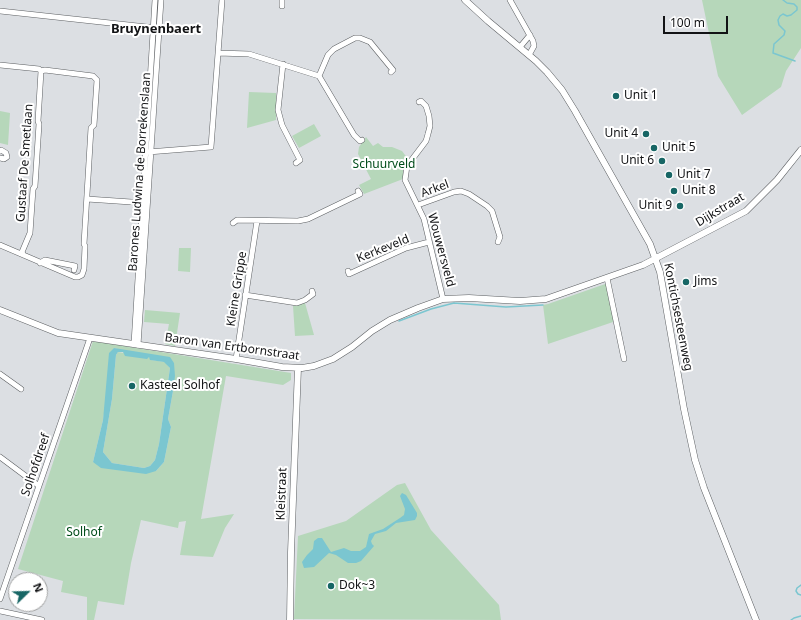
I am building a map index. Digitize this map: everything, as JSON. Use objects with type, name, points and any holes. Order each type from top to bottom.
[{"type":"street","name":"Barones Ludwina de Borrekenslaan","points":[[146,203],[145,152],[155,0]]},
{"type":"street","name":"Barones Ludwina de Borrekenslaan","points":[[136,344],[161,0]]},
{"type":"street","points":[[145,152],[211,147],[222,0]]},
{"type":"street","points":[[282,0],[282,6]]},
{"type":"street","name":"Kontichsesteenweg","points":[[465,0],[529,55],[547,72],[562,90],[641,227],[656,259],[664,289],[684,409],[695,460],[704,488],[756,620]]},
{"type":"street","points":[[510,0],[530,35],[534,46],[529,55]]},
{"type":"street","points":[[0,11],[159,28]]},
{"type":"street","points":[[520,47],[530,35]]},
{"type":"street","points":[[319,76],[328,55],[334,49],[355,38],[360,38],[370,42],[393,70],[391,72]]},
{"type":"street","points":[[218,53],[249,54],[319,76],[354,136],[360,141],[362,140]]},
{"type":"street","points":[[283,64],[278,110],[282,125],[300,160],[296,163]]},
{"type":"street","points":[[0,65],[93,76],[97,80],[94,125],[91,128],[84,244],[84,269],[82,275],[75,277],[0,245]]},
{"type":"street","name":"Gustaaf De Smetlaan","points":[[23,254],[22,252],[29,236],[33,189],[36,186],[41,71]]},
{"type":"street","name":"Wouwersveld","points":[[419,102],[421,101],[426,106],[429,116],[428,134],[426,141],[407,166],[405,180],[424,219],[428,242],[443,299]]},
{"type":"street","points":[[0,151],[1,150],[6,153],[7,157],[4,159],[0,158]]},
{"type":"street","name":"Dijkstraat","points":[[656,259],[746,211],[777,180],[801,150]]},
{"type":"street","points":[[233,223],[237,220],[257,222],[298,221],[308,219],[360,194],[358,191]]},
{"type":"street","name":"Arkel","points":[[418,206],[454,192],[461,191],[469,194],[492,211],[500,237],[498,242]]},
{"type":"street","points":[[87,199],[146,203]]},
{"type":"street","name":"Kleine Grippe","points":[[236,359],[257,222]]},
{"type":"street","name":"Kerkeveld","points":[[348,271],[349,274],[406,248],[428,242]]},
{"type":"street","name":"Baron van Ertbornstraat","points":[[0,310],[47,330],[58,333],[282,367],[298,368],[314,366],[333,359],[390,320],[443,299],[469,298],[520,301],[546,299],[644,265],[656,259]]},
{"type":"street","points":[[40,263],[46,260],[75,266],[74,270]]},
{"type":"street","points":[[607,278],[624,359]]},
{"type":"street","points":[[246,295],[297,303],[305,300],[313,294],[312,292]]},
{"type":"street","name":"Solhofdreef","points":[[0,599],[90,338]]},
{"type":"street","name":"Kleistraat","points":[[290,620],[298,368]]},
{"type":"street","points":[[0,374],[20,389]]},
{"type":"street","points":[[0,457],[39,486]]},
{"type":"street","points":[[0,611],[42,620]]},
{"type":"green space","points":[[702,0],[801,0],[801,48],[786,71],[781,87],[742,115],[718,76]]},
{"type":"green space","points":[[249,92],[276,93],[276,120],[247,128]]},
{"type":"green space","points":[[0,111],[10,113],[8,145],[0,143]]},
{"type":"green space","points":[[314,124],[321,136],[299,148],[292,136]]},
{"type":"green space","name":"Schuurveld","points":[[366,137],[373,146],[378,143],[383,147],[392,147],[402,151],[408,159],[403,168],[403,179],[364,194],[359,185],[371,179],[358,154],[359,147]]},
{"type":"green space","points":[[179,248],[191,248],[190,272],[178,271]]},
{"type":"green space","points":[[608,283],[616,321],[548,344],[543,305]]},
{"type":"green space","points":[[305,303],[314,335],[295,336],[293,306]]},
{"type":"green space","points":[[145,310],[180,313],[175,346],[165,344],[169,324],[144,322]]},
{"type":"green space","name":"Solhof","points":[[93,341],[291,373],[291,380],[283,385],[226,376],[201,519],[234,514],[225,528],[213,557],[180,555],[186,521],[179,522],[178,528],[141,520],[131,563],[124,605],[98,601],[94,620],[87,620],[87,597],[61,592],[63,581],[48,577],[48,572],[29,572],[18,569]],"holes":[[[114,348],[174,363],[173,391],[168,419],[171,427],[164,462],[156,471],[93,462],[103,420]]]},
{"type":"green space","points":[[118,352],[149,357],[151,360],[165,362],[170,368],[159,444],[155,460],[150,466],[144,468],[112,463],[103,452],[112,399],[116,355]]},
{"type":"green space","points":[[405,483],[431,530],[499,605],[501,620],[294,619],[298,536],[346,521],[397,485]]},
{"type":"water","points":[[114,348],[170,357],[174,363],[175,376],[168,419],[171,427],[164,462],[156,471],[146,474],[101,468],[93,462],[103,420],[109,353]],"holes":[[[118,352],[123,352],[125,356],[147,359],[149,357],[150,360],[164,362],[170,368],[159,444],[155,460],[150,466],[144,468],[112,463],[103,452],[112,399],[116,355]]]},
{"type":"water","points":[[402,493],[406,495],[417,513],[415,520],[396,523],[386,531],[375,534],[371,541],[374,546],[361,561],[356,563],[348,563],[336,555],[329,553],[314,567],[304,568],[302,562],[313,549],[314,541],[318,538],[322,538],[331,552],[344,548],[351,551],[360,551],[366,547],[369,534],[383,529],[404,515],[405,509],[400,496]]},
{"type":"waterway","points":[[783,0],[787,3],[794,4],[797,7],[797,10],[791,15],[787,16],[783,14],[780,16],[778,20],[779,25],[785,31],[784,35],[774,44],[773,53],[795,61]]},
{"type":"waterway","points":[[399,321],[431,309],[454,303],[506,307],[543,305]]},
{"type":"waterway","points":[[801,585],[796,591],[801,595]]},
{"type":"waterway","points":[[791,620],[801,616]]},
{"type":"place","name":"Unit 1","points":[[616,96]]},
{"type":"place","name":"Unit 4","points":[[646,134]]},
{"type":"place","name":"Unit 5","points":[[654,148]]},
{"type":"place","name":"Unit 6","points":[[662,161]]},
{"type":"place","name":"Unit 7","points":[[669,175]]},
{"type":"place","name":"Unit 8","points":[[674,191]]},
{"type":"place","name":"Unit 9","points":[[680,206]]},
{"type":"place","name":"Jims","points":[[686,282]]},
{"type":"place","name":"Kasteel Solhof","points":[[132,386]]},
{"type":"place","name":"Dok~3","points":[[331,586]]},
{"type":"district","name":"Bruynenbaert","points":[[156,29]]}]
